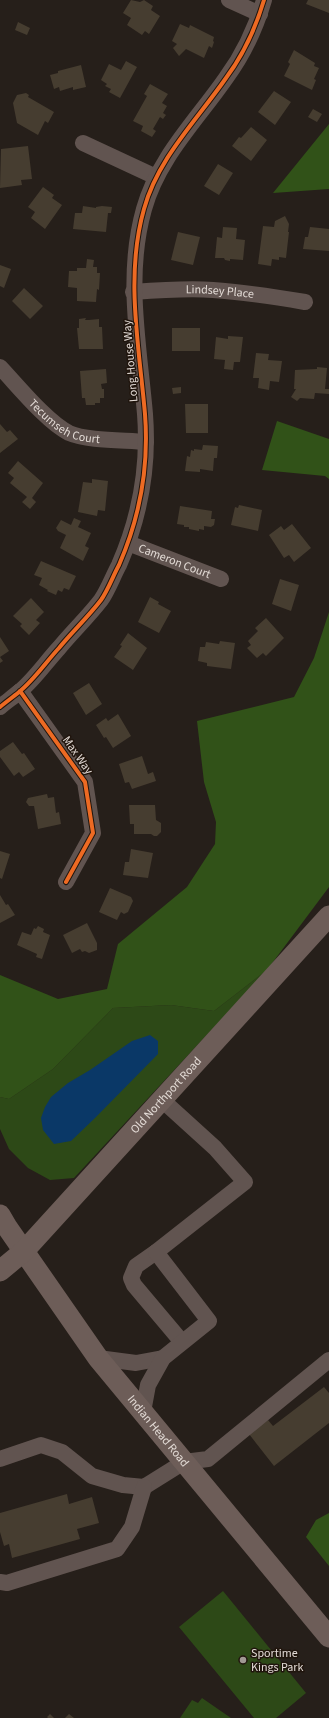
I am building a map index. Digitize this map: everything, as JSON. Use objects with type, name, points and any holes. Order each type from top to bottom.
[{"type":"main road","name":"Old Northport Road","points":[[0,1271],[24,1251],[329,916]]},
{"type":"main road","name":"Indian Head Road","points":[[0,1215],[98,1358],[329,1637]]},
{"type":"street","points":[[229,0],[262,7]]},
{"type":"street","name":"Long House Way","points":[[0,706],[20,691],[102,599],[128,543],[138,511],[144,479],[146,442],[145,416],[133,292],[138,238],[144,207],[156,177],[184,133],[227,77],[244,49],[262,7]]},
{"type":"street","points":[[83,143],[156,177]]},
{"type":"street","name":"Lindsey Place","points":[[133,292],[181,289],[214,290],[257,294],[305,302]]},
{"type":"street","name":"Tecumseh Court","points":[[0,367],[46,416],[70,433],[97,439],[146,442]]},
{"type":"street","name":"Cameron Court","points":[[128,543],[221,579]]},
{"type":"street","name":"Max Way","points":[[20,691],[85,782],[93,833],[66,882]]},
{"type":"street","points":[[161,1099],[215,1148],[245,1182],[136,1266],[131,1278],[134,1285],[182,1342]]},
{"type":"street","points":[[143,1412],[148,1385],[163,1358],[209,1322],[156,1252]]},
{"type":"street","points":[[98,1358],[136,1363],[163,1358]]},
{"type":"street","points":[[0,1459],[41,1445],[62,1452],[92,1476],[123,1485],[144,1487],[184,1462],[208,1459],[329,1360]]},
{"type":"street","points":[[0,1582],[7,1583],[117,1549],[132,1527],[144,1487]]},
{"type":"green space","points":[[329,124],[329,189],[273,193]]},
{"type":"green space","points":[[277,421],[329,439],[329,479],[325,476],[262,470]]},
{"type":"green space","points":[[329,612],[329,887],[267,970],[214,1011],[171,1005],[113,1008],[53,1069],[9,1099],[0,1097],[0,975],[58,999],[107,989],[118,944],[187,887],[215,844],[216,822],[204,782],[197,721],[294,697],[314,658]]},
{"type":"green space","points":[[267,970],[74,1178],[50,1180],[28,1168],[9,1149],[0,1129],[0,1097],[9,1099],[53,1069],[113,1008],[171,1005],[214,1011]]},
{"type":"green space","points":[[329,1513],[329,1566],[306,1537],[316,1520]]},
{"type":"green space","name":"Sportime Kings Park","points":[[223,1591],[306,1693],[276,1718],[254,1718],[179,1627]]},
{"type":"green space","points":[[202,1698],[231,1718],[180,1718],[192,1700],[198,1703]]},
{"type":"water","points":[[150,1035],[158,1041],[158,1054],[71,1141],[54,1144],[43,1130],[41,1118],[51,1097],[68,1083],[90,1070],[132,1041]]},
{"type":"building","points":[[131,0],[140,2],[144,0],[153,6],[151,10],[160,16],[149,34],[145,31],[142,35],[127,25],[131,18],[123,13]]},
{"type":"building","points":[[308,0],[329,0],[329,13],[306,4]]},
{"type":"building","points":[[18,22],[30,28],[27,35],[15,30]]},
{"type":"building","points":[[180,24],[189,28],[190,25],[214,37],[212,48],[209,46],[204,58],[186,49],[179,56],[173,48],[177,44],[172,41]]},
{"type":"building","points":[[294,50],[315,63],[314,66],[319,68],[314,79],[316,80],[312,90],[284,76],[290,64],[288,62]]},
{"type":"building","points":[[126,61],[137,67],[120,98],[109,92],[111,89],[105,86],[107,84],[101,80],[109,64],[121,70]]},
{"type":"building","points":[[81,65],[86,87],[73,90],[73,87],[60,91],[59,87],[54,89],[50,75],[58,73],[58,71]]},
{"type":"building","points":[[150,84],[168,94],[162,103],[167,106],[163,113],[166,115],[163,119],[160,117],[153,129],[156,131],[152,137],[141,131],[143,126],[133,121],[147,96],[144,94]]},
{"type":"building","points":[[274,91],[291,102],[275,125],[258,112]]},
{"type":"building","points":[[26,93],[29,95],[28,97],[54,112],[48,123],[45,121],[38,135],[17,123],[13,103],[17,95]]},
{"type":"building","points":[[313,109],[322,114],[317,122],[308,117]]},
{"type":"building","points":[[251,127],[267,140],[251,161],[232,146],[239,137],[241,138]]},
{"type":"building","points":[[28,146],[32,179],[21,180],[22,185],[0,188],[1,149]]},
{"type":"building","points":[[218,164],[233,173],[219,195],[204,186]]},
{"type":"building","points":[[43,187],[54,195],[52,198],[62,205],[45,229],[31,218],[35,212],[28,207]]},
{"type":"building","points":[[83,206],[96,208],[102,206],[112,207],[111,213],[108,213],[106,232],[73,229],[75,213],[82,213]]},
{"type":"building","points":[[285,216],[289,224],[286,258],[279,257],[279,260],[272,259],[271,266],[258,264],[263,226],[274,227],[275,221]]},
{"type":"building","points":[[223,227],[237,228],[236,239],[245,240],[243,260],[230,259],[230,261],[225,260],[224,258],[215,258],[217,237],[222,238]]},
{"type":"building","points":[[310,227],[329,229],[329,251],[303,249],[305,237],[308,237]]},
{"type":"building","points":[[178,232],[200,237],[193,265],[171,260]]},
{"type":"building","points":[[87,259],[94,260],[93,267],[97,267],[97,273],[100,273],[99,290],[97,289],[96,302],[77,301],[77,288],[68,287],[69,271],[77,271],[77,268],[86,268]]},
{"type":"building","points":[[0,265],[11,269],[4,288],[0,286]]},
{"type":"building","points":[[24,288],[43,306],[30,319],[12,301]]},
{"type":"building","points":[[86,318],[85,320],[99,319],[99,327],[102,327],[103,349],[79,349],[77,328],[79,328],[79,319]]},
{"type":"building","points":[[172,328],[200,328],[200,351],[172,351]]},
{"type":"building","points":[[228,336],[243,337],[240,362],[234,362],[233,370],[224,369],[225,360],[214,359],[216,337],[228,339]]},
{"type":"building","points":[[256,353],[269,354],[268,360],[282,361],[279,382],[270,381],[269,390],[258,388],[259,378],[253,378]]},
{"type":"building","points":[[317,367],[327,368],[325,389],[329,389],[329,394],[315,393],[314,399],[300,398],[297,401],[291,397],[296,389],[294,389],[295,370],[317,369]]},
{"type":"building","points":[[106,369],[107,383],[101,384],[102,389],[104,389],[104,398],[100,398],[100,403],[95,403],[95,405],[86,405],[85,398],[82,398],[80,371]]},
{"type":"building","points":[[181,387],[181,393],[173,394],[172,388]]},
{"type":"building","points":[[185,404],[208,404],[208,433],[186,433]]},
{"type":"building","points":[[0,424],[7,432],[10,430],[18,439],[0,453]]},
{"type":"building","points":[[203,445],[218,446],[217,458],[214,458],[213,471],[200,469],[200,472],[185,471],[187,456],[190,457],[191,450],[202,450]]},
{"type":"building","points":[[18,461],[43,483],[32,498],[36,502],[30,509],[22,502],[27,497],[10,483],[14,478],[8,473]]},
{"type":"building","points":[[92,479],[108,481],[105,511],[98,510],[97,516],[78,512],[83,482],[92,483]]},
{"type":"building","points":[[239,505],[262,510],[258,531],[231,525],[235,507],[238,508]]},
{"type":"building","points":[[180,506],[212,511],[211,519],[215,519],[214,525],[211,527],[204,526],[204,530],[199,529],[199,531],[177,524]]},
{"type":"building","points":[[74,518],[81,521],[78,527],[91,533],[85,546],[89,548],[83,561],[60,548],[66,535],[58,531],[56,528],[61,520],[71,525]]},
{"type":"building","points":[[292,524],[311,548],[294,562],[289,555],[284,558],[269,535],[281,526],[284,530]]},
{"type":"building","points":[[41,561],[76,576],[69,590],[64,588],[62,592],[58,590],[56,595],[39,585],[42,578],[34,575]]},
{"type":"building","points":[[280,579],[299,585],[291,611],[272,604]]},
{"type":"building","points":[[150,597],[159,602],[158,604],[171,611],[159,633],[138,622]]},
{"type":"building","points":[[31,598],[44,612],[36,620],[40,623],[29,635],[20,626],[22,624],[13,616]]},
{"type":"building","points":[[266,618],[284,638],[266,656],[263,653],[257,658],[247,648],[251,645],[248,641],[258,631],[255,628]]},
{"type":"building","points":[[128,633],[147,648],[133,670],[114,657],[122,646],[120,645]]},
{"type":"building","points":[[0,637],[9,651],[0,657]]},
{"type":"building","points":[[220,641],[235,643],[231,669],[207,666],[207,663],[198,661],[200,647],[205,647],[206,642],[219,644]]},
{"type":"building","points":[[89,683],[102,704],[86,715],[73,693]]},
{"type":"building","points":[[118,714],[131,736],[113,748],[106,737],[104,738],[96,725],[106,718],[108,721]]},
{"type":"building","points":[[13,742],[22,754],[24,753],[35,769],[23,777],[19,772],[14,776],[0,757],[0,751]]},
{"type":"building","points":[[142,756],[148,774],[153,772],[156,781],[132,789],[129,782],[125,783],[119,764]]},
{"type":"building","points":[[47,794],[48,798],[54,797],[56,813],[59,812],[61,824],[38,829],[34,806],[29,806],[26,802],[28,798]]},
{"type":"building","points":[[129,805],[155,805],[156,820],[161,823],[161,832],[157,836],[151,834],[134,834],[134,824],[130,824]]},
{"type":"building","points":[[131,849],[153,853],[148,878],[123,875],[125,862],[129,862]]},
{"type":"building","points":[[0,851],[10,854],[2,879],[0,878]]},
{"type":"building","points":[[110,888],[131,897],[133,901],[128,912],[124,914],[121,912],[117,920],[99,912]]},
{"type":"building","points":[[0,895],[15,915],[0,923]]},
{"type":"building","points":[[87,923],[97,943],[97,950],[89,953],[85,951],[82,952],[80,949],[72,953],[63,935]]},
{"type":"building","points":[[38,926],[44,929],[43,932],[50,935],[42,959],[36,957],[37,954],[17,945],[22,932],[31,935],[34,928],[36,929]]},
{"type":"building","points":[[324,1387],[329,1393],[329,1423],[274,1466],[249,1434],[268,1420],[273,1426]]},
{"type":"building","points":[[67,1494],[69,1504],[92,1497],[99,1523],[77,1529],[80,1539],[12,1558],[9,1544],[4,1546],[0,1532],[0,1513]]},
{"type":"building","points":[[50,1714],[54,1718],[48,1718],[47,1717]]},
{"type":"building","points":[[69,1714],[74,1718],[65,1718]]},
{"type":"cycle path","points":[[0,707],[30,682],[101,600],[119,565],[126,547],[138,510],[146,453],[145,414],[137,336],[134,285],[138,234],[144,209],[150,190],[168,156],[215,94],[238,60],[253,30],[264,0]]},
{"type":"cycle path","points":[[20,691],[85,782],[93,833],[66,882]]},
{"type":"place","name":"Sportime Kings Park","points":[[243,1660]]}]
